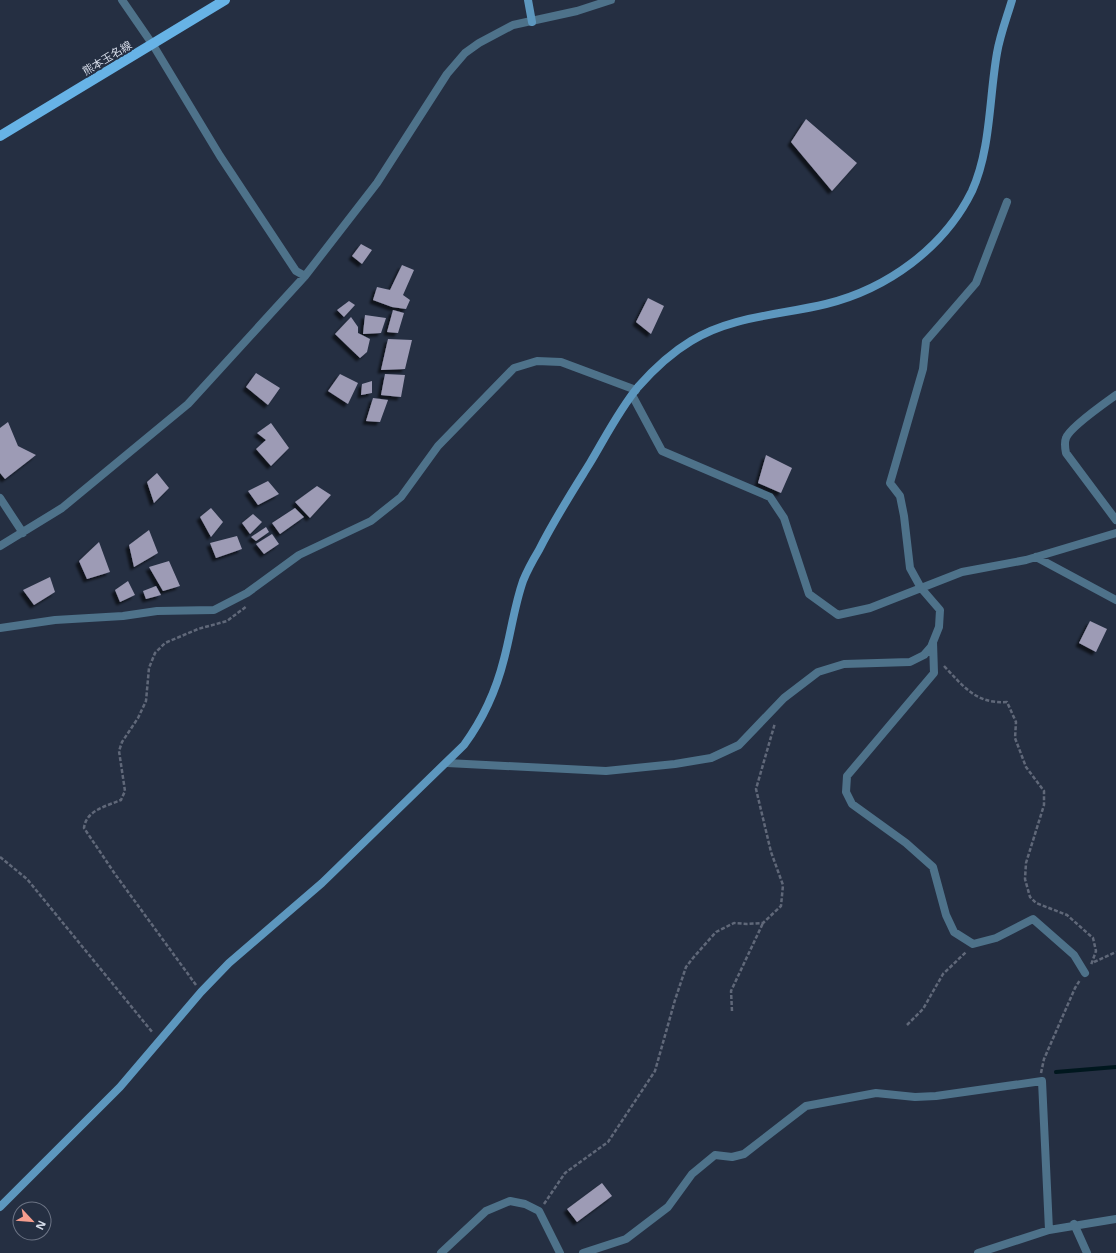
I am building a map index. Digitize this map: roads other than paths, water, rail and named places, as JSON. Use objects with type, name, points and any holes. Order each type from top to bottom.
[{"type":"main road","name":"熊本玉名線","points":[[0,136],[153,46],[226,0]]},
{"type":"street","points":[[122,0],[153,46],[224,162],[296,271],[305,276]]},
{"type":"street","points":[[528,0],[532,22]]},
{"type":"street","points":[[0,546],[62,508],[188,404],[305,276],[377,183],[447,74],[465,53],[479,43],[513,25],[577,11],[611,0]]},
{"type":"street","points":[[0,1208],[120,1086],[201,992],[229,963],[322,883],[464,745],[480,722],[493,694],[504,659],[513,610],[524,578],[549,529],[634,392],[666,358],[692,340],[738,321],[826,304],[861,293],[903,270],[927,252],[955,222],[972,190],[984,157],[997,50],[1012,0]]},
{"type":"street","points":[[447,763],[606,771],[675,764],[711,758],[739,745],[784,698],[818,672],[844,664],[910,662],[924,655],[933,641],[939,627],[940,610],[921,588],[910,568],[904,516],[900,496],[890,483],[923,369],[926,341],[976,283],[1007,202]]},
{"type":"street","points":[[0,628],[55,620],[116,617],[157,611],[214,610],[247,593],[299,555],[371,521],[401,497],[438,446],[514,368],[537,361],[561,362],[634,392],[662,451],[770,497],[784,518],[809,594],[838,615],[870,608],[962,572],[1036,557],[1116,533]]},
{"type":"street","points":[[1116,395],[1073,428],[1066,437],[1065,444],[1066,453],[1116,520]]},
{"type":"street","points":[[0,498],[23,533]]},
{"type":"street","points":[[1036,557],[1116,600]]},
{"type":"street","points":[[933,641],[934,673],[847,776],[846,792],[852,804],[906,843],[933,867],[946,915],[954,932],[974,944],[996,938],[1033,920],[1074,955],[1085,973]]},
{"type":"street","points":[[583,1253],[626,1239],[668,1207],[692,1174],[715,1155],[732,1157],[744,1154],[806,1106],[876,1094],[915,1097],[936,1096],[1042,1081],[1049,1230]]},
{"type":"street","points":[[441,1253],[486,1211],[510,1201],[525,1204],[539,1211],[560,1253]]},
{"type":"street","points":[[978,1253],[1049,1230],[1074,1224],[1116,1219]]},
{"type":"street","points":[[1074,1224],[1087,1253]]},
{"type":"waterway","points":[[1056,1072],[1116,1067]]}]
